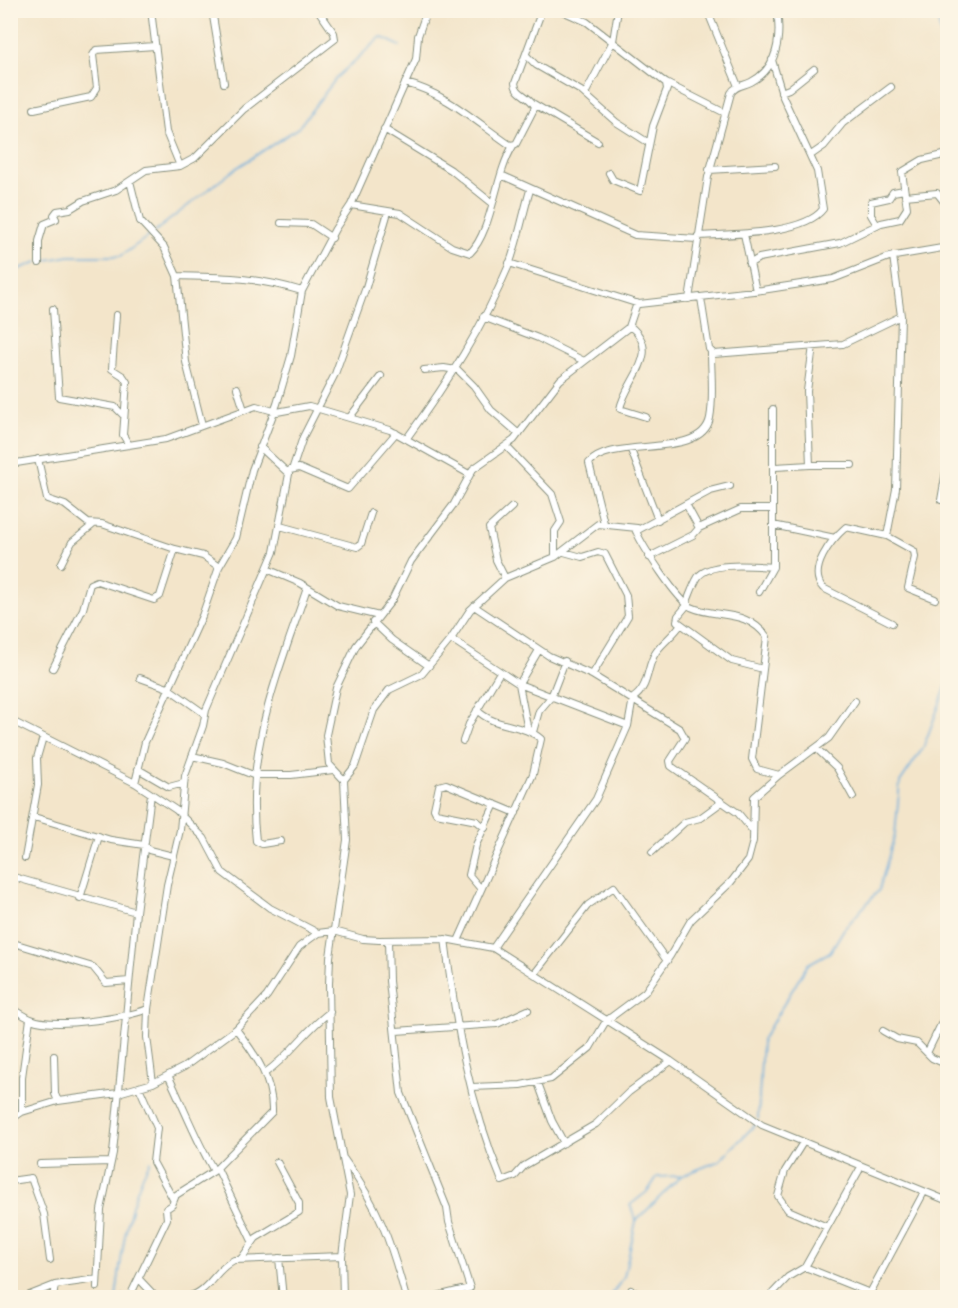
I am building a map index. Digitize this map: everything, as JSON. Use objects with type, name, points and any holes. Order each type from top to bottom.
[{"type":"street","points":[[151,10],[166,132],[180,166]]},
{"type":"street","points":[[212,10],[224,83]]},
{"type":"street","points":[[39,262],[40,233],[46,223],[56,219],[54,215],[57,211],[70,209],[83,201],[116,190],[139,173],[153,168],[180,166],[202,153],[244,109],[334,39],[334,33],[318,10]]},
{"type":"street","points":[[135,783],[145,742],[202,616],[219,567],[236,538],[260,447],[275,412],[291,356],[302,291],[332,238],[334,230],[351,205],[405,83],[417,52],[418,36],[427,10]]},
{"type":"street","points":[[542,10],[515,88],[534,104],[598,142]]},
{"type":"street","points":[[560,10],[587,22],[637,63],[666,83],[725,113]]},
{"type":"street","points":[[585,94],[613,41],[618,10]]},
{"type":"street","points":[[707,10],[738,87]]},
{"type":"street","points":[[689,299],[709,170],[731,93],[760,76],[772,60],[779,36],[777,10]]},
{"type":"street","points":[[34,109],[92,97],[97,88],[93,55],[96,50],[155,46]]},
{"type":"street","points":[[526,55],[536,65],[585,94],[611,119],[650,143]]},
{"type":"street","points":[[501,175],[530,190],[567,202],[610,226],[636,235],[698,238],[744,234],[807,221],[821,212],[824,201],[811,155],[781,92],[772,60]]},
{"type":"street","points":[[781,92],[789,89],[813,69]]},
{"type":"street","points":[[405,83],[426,88],[450,101],[513,146]]},
{"type":"street","points":[[609,173],[612,180],[640,191],[650,143],[667,89],[666,83]]},
{"type":"street","points":[[811,155],[824,146],[843,123],[891,87]]},
{"type":"street","points":[[351,205],[403,214],[452,247],[468,253],[476,246],[501,175],[503,162],[525,129],[534,104]]},
{"type":"street","points":[[384,129],[451,170],[492,203]]},
{"type":"street","points":[[749,264],[770,256],[840,243],[877,225],[905,216],[902,172],[922,160],[948,154]]},
{"type":"street","points":[[709,170],[775,166]]},
{"type":"street","points":[[130,181],[140,222],[164,247],[177,276],[186,362],[202,425]]},
{"type":"street","points":[[407,438],[456,370],[483,317],[509,263],[530,190]]},
{"type":"street","points":[[877,225],[871,215],[871,202],[889,198],[893,192],[937,193],[948,207]]},
{"type":"street","points":[[153,1083],[147,1037],[148,1009],[173,856],[183,815],[184,783],[205,714],[267,569],[280,526],[291,471],[303,437],[335,374],[366,287],[388,212]]},
{"type":"street","points":[[281,223],[311,224],[332,238]]},
{"type":"street","points":[[744,234],[756,291]]},
{"type":"street","points":[[509,263],[637,303],[701,298],[832,279],[893,256],[948,247]]},
{"type":"street","points":[[887,536],[896,489],[901,316],[893,256]]},
{"type":"street","points":[[177,276],[228,275],[269,281],[302,291]]},
{"type":"street","points":[[604,523],[589,463],[596,456],[686,440],[700,435],[710,418],[711,352],[701,298]]},
{"type":"street","points":[[344,780],[333,770],[326,755],[326,747],[332,701],[348,660],[395,594],[411,561],[460,494],[469,474],[479,463],[506,447],[519,434],[554,387],[584,361],[618,338],[630,326],[637,303]]},
{"type":"street","points":[[54,309],[59,397],[115,407],[124,416]]},
{"type":"street","points":[[116,315],[112,369],[123,376],[127,382],[123,435],[129,445]]},
{"type":"street","points":[[711,352],[843,344],[901,316]]},
{"type":"street","points":[[483,317],[556,346],[584,361]]},
{"type":"street","points":[[630,326],[640,338],[644,356],[620,409],[646,417]]},
{"type":"street","points":[[810,465],[807,391],[813,346]]},
{"type":"street","points":[[424,370],[444,368],[456,370],[474,386],[487,406],[519,434]]},
{"type":"street","points":[[350,417],[381,376]]},
{"type":"street","points":[[237,388],[244,410]]},
{"type":"street","points":[[10,464],[166,439],[261,406],[275,412],[302,406],[319,408],[396,433],[469,474]]},
{"type":"street","points":[[759,592],[773,567],[775,466],[773,409]]},
{"type":"street","points":[[260,447],[291,471],[348,489],[396,433]]},
{"type":"street","points":[[506,447],[552,494],[561,518],[555,533],[555,557]]},
{"type":"street","points":[[632,450],[658,520]]},
{"type":"street","points":[[38,459],[47,499],[65,505],[83,520],[202,556],[219,567]]},
{"type":"street","points":[[941,500],[948,460]]},
{"type":"street","points":[[775,466],[852,465]]},
{"type":"street","points":[[636,531],[687,506],[710,491],[730,486]]},
{"type":"street","points":[[687,506],[699,528]]},
{"type":"street","points":[[505,578],[496,560],[489,528],[512,507]]},
{"type":"street","points":[[650,557],[693,535],[699,528],[741,509],[773,509]]},
{"type":"street","points":[[280,526],[357,547],[361,543],[371,513]]},
{"type":"street","points":[[343,1298],[342,1256],[350,1195],[340,1154],[331,1097],[330,957],[347,840],[344,780],[355,766],[374,710],[383,696],[393,686],[416,677],[429,666],[474,606],[505,578],[564,552],[591,528],[604,523],[637,528],[636,531],[650,557],[687,604],[746,619],[767,637],[752,759],[757,769],[779,775]]},
{"type":"street","points":[[61,564],[72,542],[94,524]]},
{"type":"street","points":[[773,525],[835,538]]},
{"type":"street","points":[[892,623],[823,588],[818,582],[818,569],[835,538],[848,527],[887,536],[915,552],[908,588],[935,598]]},
{"type":"street","points":[[53,668],[84,609],[90,584],[97,581],[154,600],[160,596],[175,549]]},
{"type":"street","points":[[564,552],[582,557],[598,552],[605,554],[626,595],[628,616],[592,675]]},
{"type":"street","points":[[763,669],[732,661],[677,621],[699,575],[730,565],[773,567]]},
{"type":"street","points":[[267,569],[338,606],[379,616]]},
{"type":"street","points":[[281,841],[262,844],[256,841],[253,775],[266,706],[307,588]]},
{"type":"street","points":[[474,606],[539,650],[592,675],[633,698],[680,729],[685,738],[670,761],[671,766],[745,819],[752,831]]},
{"type":"street","points":[[373,622],[392,640],[429,666]]},
{"type":"street","points":[[494,948],[596,800],[628,726],[633,698],[639,694],[650,673],[654,654],[672,638],[681,624]]},
{"type":"street","points":[[451,639],[519,684],[628,726]]},
{"type":"street","points":[[530,732],[519,684],[539,650]]},
{"type":"street","points":[[530,732],[539,711],[551,697],[565,661]]},
{"type":"street","points":[[463,741],[477,710],[500,672]]},
{"type":"street","points":[[140,678],[168,688],[205,714]]},
{"type":"street","points":[[471,1087],[538,1083],[551,1079],[583,1054],[598,1036],[606,1021],[645,992],[667,961],[691,920],[731,882],[748,860],[753,841],[754,797],[779,775],[830,738],[855,701]]},
{"type":"street","points":[[458,941],[533,774],[541,744],[541,739],[530,732],[489,720],[477,710]]},
{"type":"street","points":[[10,720],[135,783],[183,815],[204,838],[222,872],[270,908],[318,933]]},
{"type":"street","points":[[25,858],[34,817],[39,774],[37,758],[43,737]]},
{"type":"street","points":[[817,749],[837,768],[853,797]]},
{"type":"street","points":[[192,756],[224,763],[253,775],[291,775],[333,770]]},
{"type":"street","points":[[138,769],[170,787],[184,783]]},
{"type":"street","points":[[485,828],[477,821],[436,813],[434,809],[439,786],[446,784],[516,813]]},
{"type":"street","points":[[97,1287],[101,1210],[111,1162],[135,912],[151,794]]},
{"type":"street","points":[[652,852],[685,822],[700,818],[722,802]]},
{"type":"street","points":[[480,888],[469,875],[476,845],[495,804]]},
{"type":"street","points":[[34,817],[99,836],[144,845],[149,850],[173,856]]},
{"type":"street","points":[[80,898],[99,836]]},
{"type":"street","points":[[10,876],[135,912]]},
{"type":"street","points":[[535,973],[588,905],[614,887],[667,961]]},
{"type":"street","points":[[10,1120],[22,1112],[58,1101],[118,1093],[153,1083],[184,1067],[236,1029],[267,996],[299,947],[318,933],[334,931],[363,939],[445,939],[494,948],[671,1061],[762,1125],[802,1144],[948,1201]]},
{"type":"street","points":[[445,939],[456,1029],[471,1087],[502,1181],[596,1124],[629,1092],[671,1061]]},
{"type":"street","points":[[388,940],[389,981],[401,1093],[443,1196],[470,1288],[429,1298]]},
{"type":"street","points":[[10,942],[93,968],[105,983],[129,981]]},
{"type":"street","points":[[10,1008],[30,1019],[56,1022],[125,1017],[148,1009]]},
{"type":"street","points":[[396,1031],[456,1029],[497,1024],[528,1010]]},
{"type":"street","points":[[927,1053],[948,1010]]},
{"type":"street","points":[[265,1073],[286,1058],[313,1025],[330,1012]]},
{"type":"street","points":[[22,1112],[22,1077],[30,1019]]},
{"type":"street","points":[[129,1298],[167,1219],[166,1209],[172,1205],[176,1195],[216,1170],[270,1115],[272,1109],[265,1073],[257,1057],[236,1029]]},
{"type":"street","points":[[883,1031],[897,1039],[917,1043],[927,1053],[948,1065]]},
{"type":"street","points":[[54,1056],[55,1094],[58,1101]]},
{"type":"street","points":[[168,1076],[193,1125],[194,1137],[216,1170],[252,1241]]},
{"type":"street","points":[[538,1083],[552,1121],[564,1143]]},
{"type":"street","points":[[139,1087],[157,1128],[153,1161],[173,1199]]},
{"type":"street","points":[[802,1144],[786,1171],[778,1196],[788,1210],[828,1227]]},
{"type":"street","points":[[948,1148],[948,1182]]},
{"type":"street","points":[[340,1154],[368,1192],[389,1235],[406,1298]]},
{"type":"street","points":[[40,1164],[111,1162]]},
{"type":"street","points":[[240,1259],[252,1241],[299,1212],[299,1203],[277,1162]]},
{"type":"street","points":[[768,1298],[788,1277],[805,1267],[861,1167]]},
{"type":"street","points":[[10,1181],[31,1178],[44,1214],[50,1260]]},
{"type":"street","points":[[805,1267],[870,1293],[924,1192]]},
{"type":"street","points":[[186,1297],[203,1291],[225,1266],[240,1259],[342,1256]]},
{"type":"street","points":[[279,1258],[283,1298]]},
{"type":"street","points":[[22,1298],[55,1285],[97,1279]]},
{"type":"street","points":[[139,1279],[156,1297]]},
{"type":"street","points":[[53,1298],[55,1285]]},
{"type":"street","points":[[631,1290],[646,1298]]},
{"type":"waterway","points":[[936,10],[948,72]]},
{"type":"waterway","points":[[154,232],[235,169],[298,128],[338,76],[381,37],[400,46]]},
{"type":"waterway","points":[[10,191],[16,218],[10,293]]},
{"type":"waterway","points":[[42,261],[69,256],[121,256],[150,235]]},
{"type":"waterway","points":[[14,271],[37,262]]},
{"type":"waterway","points":[[758,1119],[762,1040],[808,964],[830,952],[844,929],[879,890],[895,834],[900,782],[923,748],[948,682]]},
{"type":"waterway","points":[[609,1298],[624,1277],[636,1221],[681,1176],[719,1161],[757,1123]]},
{"type":"waterway","points":[[116,1298],[123,1245],[131,1210],[150,1161]]},
{"type":"waterway","points":[[636,1220],[630,1205],[648,1191],[657,1177],[681,1176]]}]
